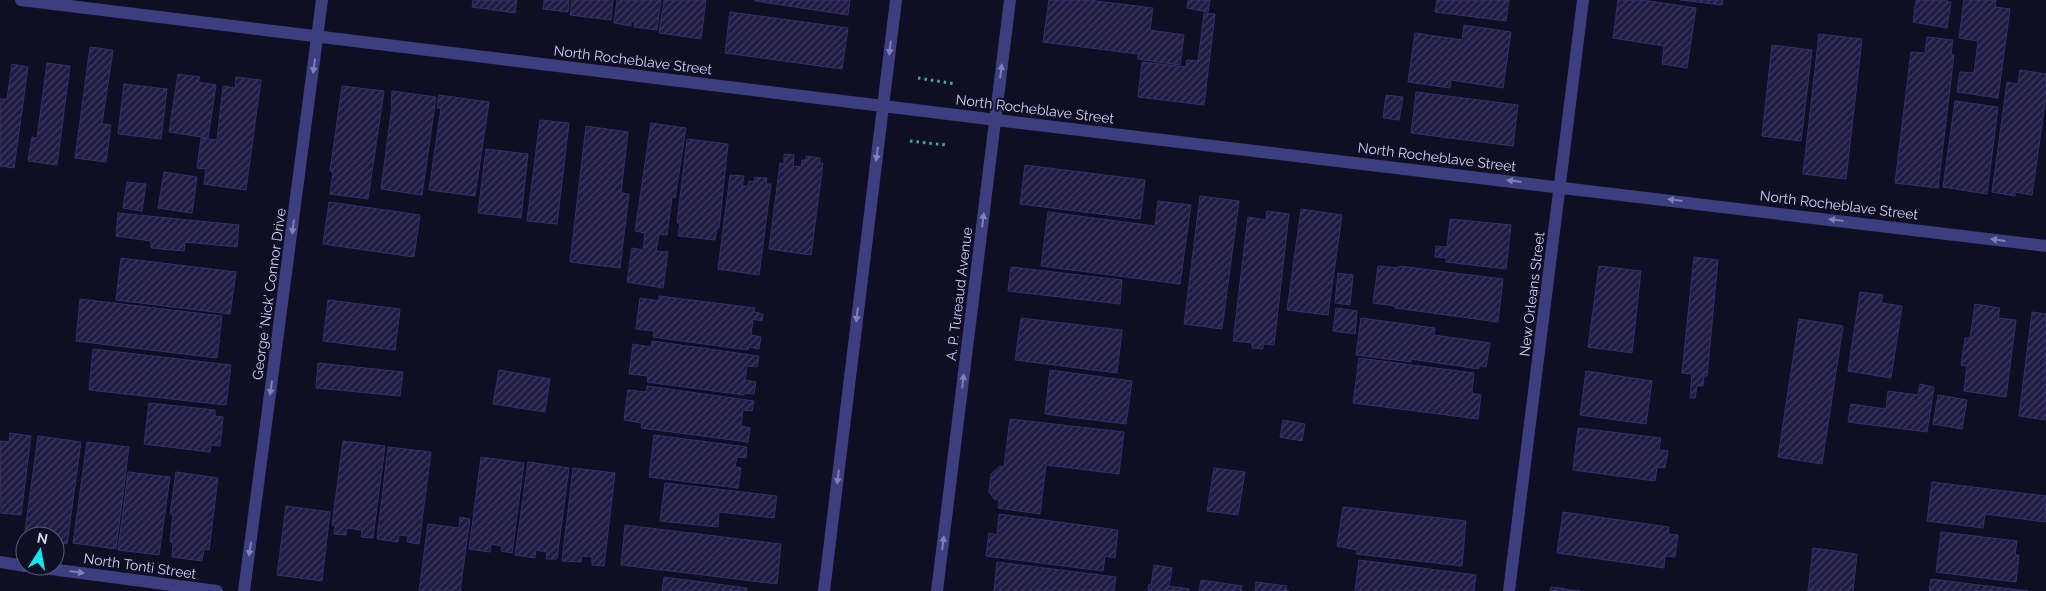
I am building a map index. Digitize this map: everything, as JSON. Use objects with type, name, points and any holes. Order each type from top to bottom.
[{"type":"street","name":"North Rocheblave Street","points":[[21,0],[995,120],[1561,186],[2046,246]]},
{"type":"street","name":"George 'Nick' Connor Drive","points":[[244,591],[322,0]]},
{"type":"street","points":[[824,591],[896,0]]},
{"type":"street","name":"A. P. Tureaud Avenue","points":[[937,591],[1010,0]]},
{"type":"street","name":"New Orleans Street","points":[[1509,591],[1583,0]]},
{"type":"street","name":"North Tonti Street","points":[[0,562],[15,564]]},
{"type":"street","name":"North Tonti Street","points":[[65,571],[217,591]]},
{"type":"path","points":[[918,78],[956,84]]},
{"type":"path","points":[[910,141],[946,145]]},
{"type":"building","points":[[473,0],[517,0],[515,13],[472,7]]},
{"type":"building","points":[[544,0],[569,0],[568,12],[543,9]]},
{"type":"building","points":[[572,0],[613,0],[611,20],[570,15]]},
{"type":"building","points":[[617,0],[661,0],[657,30],[634,27],[635,22],[631,21],[631,26],[614,23]]},
{"type":"building","points":[[664,0],[706,0],[701,39],[659,33]]},
{"type":"building","points":[[755,0],[850,0],[848,15],[755,1]]},
{"type":"building","points":[[1049,0],[1088,0],[1153,8],[1150,30],[1184,35],[1180,65],[1138,59],[1138,54],[1043,42]]},
{"type":"building","points":[[1188,0],[1210,0],[1208,12],[1187,8]]},
{"type":"building","points":[[1437,0],[1509,0],[1506,21],[1435,12]]},
{"type":"building","points":[[1618,0],[1642,0],[1696,8],[1687,68],[1662,64],[1664,46],[1613,38]]},
{"type":"building","points":[[1680,0],[1723,0],[1722,5]]},
{"type":"building","points":[[1916,0],[1943,0],[1951,2],[1947,28],[1913,22]]},
{"type":"building","points":[[1964,0],[1996,0],[1995,7],[2010,9],[1998,98],[1957,92],[1960,72],[1974,73],[1978,41],[1959,38]]},
{"type":"building","points":[[730,12],[848,28],[842,69],[725,53]]},
{"type":"building","points":[[1204,13],[1215,14],[1204,105],[1138,97],[1142,62],[1186,67],[1187,60],[1198,61]]},
{"type":"building","points":[[1464,25],[1511,32],[1503,88],[1451,80],[1450,88],[1408,82],[1415,33],[1462,40]]},
{"type":"building","points":[[1819,34],[1862,39],[1846,179],[1803,174]]},
{"type":"building","points":[[1927,37],[1953,40],[1951,55],[1954,55],[1938,188],[1895,183],[1911,52],[1925,53]]},
{"type":"building","points":[[1772,45],[1812,50],[1801,141],[1762,136]]},
{"type":"building","points":[[90,47],[113,50],[102,124],[111,125],[106,162],[75,158]]},
{"type":"building","points":[[47,63],[70,66],[57,165],[28,161],[32,137],[37,138]]},
{"type":"building","points":[[12,64],[28,67],[14,168],[0,166],[0,99],[7,99]]},
{"type":"building","points":[[2020,70],[2046,74],[2046,96],[2032,195],[2015,192],[2015,196],[1992,192],[2007,82],[2018,84]]},
{"type":"building","points":[[178,74],[200,77],[198,82],[216,85],[208,138],[169,132]]},
{"type":"building","points":[[236,77],[261,80],[246,190],[204,184],[206,169],[197,168],[201,138],[217,140],[223,86],[235,88]]},
{"type":"building","points":[[124,84],[167,89],[161,139],[118,134]]},
{"type":"building","points":[[342,86],[384,91],[368,199],[330,194],[333,172],[330,171]]},
{"type":"building","points":[[392,91],[436,97],[422,195],[381,189],[392,106]]},
{"type":"building","points":[[1416,92],[1518,105],[1513,146],[1411,133]]},
{"type":"building","points":[[439,95],[489,102],[475,196],[429,190],[441,108],[437,108]]},
{"type":"building","points":[[1386,95],[1403,97],[1399,120],[1383,118]]},
{"type":"building","points":[[1955,101],[1998,107],[1987,194],[1943,187]]},
{"type":"building","points":[[540,120],[569,123],[557,224],[527,221]]},
{"type":"building","points":[[651,123],[686,128],[675,198],[672,197],[667,235],[659,234],[656,251],[668,252],[663,288],[627,282],[632,248],[643,250],[645,233],[635,231]]},
{"type":"building","points":[[586,126],[628,132],[621,193],[629,194],[620,268],[570,262]]},
{"type":"building","points":[[687,139],[728,144],[719,228],[717,228],[715,240],[678,236],[680,223],[677,223]]},
{"type":"building","points":[[486,149],[528,154],[521,218],[478,213]]},
{"type":"building","points":[[784,154],[794,155],[793,166],[801,167],[802,160],[806,160],[806,156],[820,158],[820,163],[823,163],[811,255],[769,249],[780,163],[784,164]]},
{"type":"building","points":[[1025,165],[1145,180],[1140,219],[1020,204]]},
{"type":"building","points":[[164,172],[197,177],[192,213],[158,208]]},
{"type":"building","points":[[730,175],[744,176],[742,186],[748,186],[749,181],[754,182],[755,177],[767,178],[766,184],[771,184],[759,275],[718,269]]},
{"type":"building","points":[[127,182],[146,184],[142,211],[123,208]]},
{"type":"building","points":[[1200,196],[1239,201],[1222,329],[1184,324]]},
{"type":"building","points":[[1158,201],[1191,205],[1180,284],[1041,266],[1048,212],[1155,226]]},
{"type":"building","points":[[329,202],[420,215],[414,257],[323,244]]},
{"type":"building","points":[[1301,209],[1342,215],[1328,315],[1287,310]]},
{"type":"building","points":[[1267,211],[1289,214],[1274,345],[1263,344],[1263,349],[1252,348],[1252,343],[1233,341],[1248,217],[1266,220]]},
{"type":"building","points":[[118,213],[239,225],[237,247],[185,242],[184,251],[151,248],[151,241],[116,236]]},
{"type":"building","points":[[1450,219],[1511,225],[1506,269],[1446,262],[1446,258],[1435,257],[1436,246],[1447,247]]},
{"type":"building","points":[[1694,257],[1718,260],[1707,376],[1704,376],[1703,386],[1697,386],[1695,398],[1690,398],[1692,374],[1682,373]]},
{"type":"building","points":[[121,258],[236,272],[230,314],[116,300]]},
{"type":"building","points":[[1378,266],[1399,268],[1399,266],[1503,279],[1498,322],[1395,308],[1395,306],[1373,303]]},
{"type":"building","points":[[1599,266],[1641,271],[1632,353],[1588,347]]},
{"type":"building","points":[[1011,267],[1122,280],[1120,304],[1008,291]]},
{"type":"building","points":[[1338,273],[1353,275],[1350,305],[1335,303]]},
{"type":"building","points":[[1860,292],[1883,295],[1881,303],[1902,306],[1891,378],[1848,371]]},
{"type":"building","points":[[659,296],[755,308],[754,312],[763,314],[762,321],[753,319],[751,335],[761,337],[759,349],[749,347],[748,350],[653,337],[654,331],[636,329],[640,298],[659,301]]},
{"type":"building","points":[[80,299],[222,316],[217,358],[76,341]]},
{"type":"building","points":[[328,300],[400,309],[395,350],[323,341]]},
{"type":"building","points":[[1975,304],[2000,308],[1998,318],[2016,320],[2006,397],[1964,391],[1967,366],[1961,365],[1965,338],[1970,338]]},
{"type":"building","points":[[1336,308],[1357,311],[1355,334],[1333,331]]},
{"type":"building","points":[[2032,312],[2046,314],[2046,420],[2019,416]]},
{"type":"building","points":[[1021,318],[1122,330],[1117,373],[1015,360]]},
{"type":"building","points":[[1361,318],[1435,328],[1434,335],[1490,343],[1486,367],[1479,365],[1479,369],[1411,359],[1411,362],[1356,355]]},
{"type":"building","points":[[1799,319],[1843,326],[1822,464],[1778,457]]},
{"type":"building","points":[[652,341],[759,356],[757,367],[747,366],[745,380],[756,382],[754,394],[744,393],[744,395],[647,382],[648,376],[629,374],[633,344],[651,347]]},
{"type":"building","points":[[93,349],[231,365],[226,405],[89,390]]},
{"type":"building","points":[[1359,358],[1474,373],[1472,393],[1481,395],[1478,419],[1353,403]]},
{"type":"building","points":[[318,363],[403,372],[400,396],[316,388]]},
{"type":"building","points":[[499,370],[550,379],[545,412],[493,404]]},
{"type":"building","points":[[1050,370],[1132,381],[1126,424],[1045,414]]},
{"type":"building","points":[[1586,371],[1652,381],[1646,424],[1580,415]]},
{"type":"building","points":[[1920,384],[1934,387],[1927,432],[1848,422],[1851,404],[1886,409],[1888,391],[1918,395]]},
{"type":"building","points":[[647,386],[754,401],[752,411],[743,410],[741,426],[750,428],[748,442],[641,428],[642,423],[624,420],[628,390],[646,392]]},
{"type":"building","points":[[1938,395],[1967,400],[1962,429],[1933,424]]},
{"type":"building","points":[[149,403],[215,410],[215,416],[223,417],[220,446],[211,445],[210,452],[144,444]]},
{"type":"building","points":[[1010,419],[1124,432],[1119,474],[1046,465],[1040,514],[998,508],[999,500],[994,499],[989,492],[991,474],[1000,466],[1004,467]]},
{"type":"building","points":[[1283,420],[1305,424],[1302,441],[1280,437]]},
{"type":"building","points":[[1578,428],[1661,438],[1659,450],[1668,451],[1665,468],[1657,467],[1655,481],[1573,470]]},
{"type":"building","points":[[10,433],[31,436],[21,515],[1,513],[0,441],[9,442]]},
{"type":"building","points":[[654,435],[747,447],[746,458],[737,457],[735,467],[741,468],[738,488],[649,477]]},
{"type":"building","points":[[38,436],[81,442],[67,544],[65,544],[65,526],[26,526]]},
{"type":"building","points":[[343,441],[385,446],[373,538],[361,537],[362,530],[347,528],[346,535],[334,534],[335,526],[332,525]]},
{"type":"building","points":[[87,442],[129,447],[116,549],[73,543]]},
{"type":"building","points":[[388,447],[431,452],[419,544],[407,542],[408,536],[399,535],[398,542],[377,539]]},
{"type":"building","points":[[481,457],[524,463],[512,553],[501,551],[502,546],[491,544],[490,552],[469,549]]},
{"type":"building","points":[[528,462],[569,468],[557,559],[546,559],[547,552],[536,550],[535,558],[515,555]]},
{"type":"building","points":[[573,468],[615,473],[604,566],[592,565],[592,557],[582,556],[581,562],[562,561]]},
{"type":"building","points":[[1214,468],[1245,472],[1238,515],[1207,511]]},
{"type":"building","points":[[128,472],[170,477],[159,555],[118,550]]},
{"type":"building","points":[[176,472],[218,478],[209,550],[204,549],[202,561],[172,557],[173,543],[170,542],[173,514],[170,514]]},
{"type":"building","points":[[1932,482],[2046,496],[2045,522],[1985,514],[1983,528],[1927,521]]},
{"type":"building","points":[[665,483],[777,496],[774,518],[719,512],[718,527],[660,521]]},
{"type":"building","points":[[286,506],[330,512],[322,581],[277,575]]},
{"type":"building","points":[[1343,507],[1466,521],[1462,566],[1356,554],[1357,550],[1337,546]]},
{"type":"building","points":[[1563,512],[1669,527],[1668,534],[1678,535],[1675,557],[1665,556],[1664,568],[1557,553]]},
{"type":"building","points":[[999,514],[1118,530],[1115,558],[1105,556],[1103,571],[986,556],[989,533],[997,535]]},
{"type":"building","points":[[460,517],[470,519],[460,591],[419,591],[428,524],[459,528]]},
{"type":"building","points":[[625,525],[781,544],[777,584],[621,565]]},
{"type":"building","points":[[1941,532],[2017,541],[2015,555],[2019,555],[2016,582],[1936,572]]},
{"type":"building","points":[[1813,548],[1857,554],[1853,591],[1808,591]]},
{"type":"building","points":[[1359,560],[1476,575],[1474,591],[1355,591]]},
{"type":"building","points":[[997,562],[1116,577],[1114,591],[994,591]]},
{"type":"building","points":[[1154,565],[1172,568],[1169,586],[1189,589],[1189,591],[1148,591],[1149,584],[1151,585]]},
{"type":"building","points":[[664,577],[747,588],[747,591],[662,591]]},
{"type":"building","points":[[1931,579],[2028,591],[1929,591]]},
{"type":"building","points":[[1201,580],[1242,586],[1241,591],[1199,591]]},
{"type":"building","points":[[1256,582],[1287,586],[1286,591],[1255,591]]},
{"type":"building","points":[[1551,587],[1580,591],[1550,591]]}]
